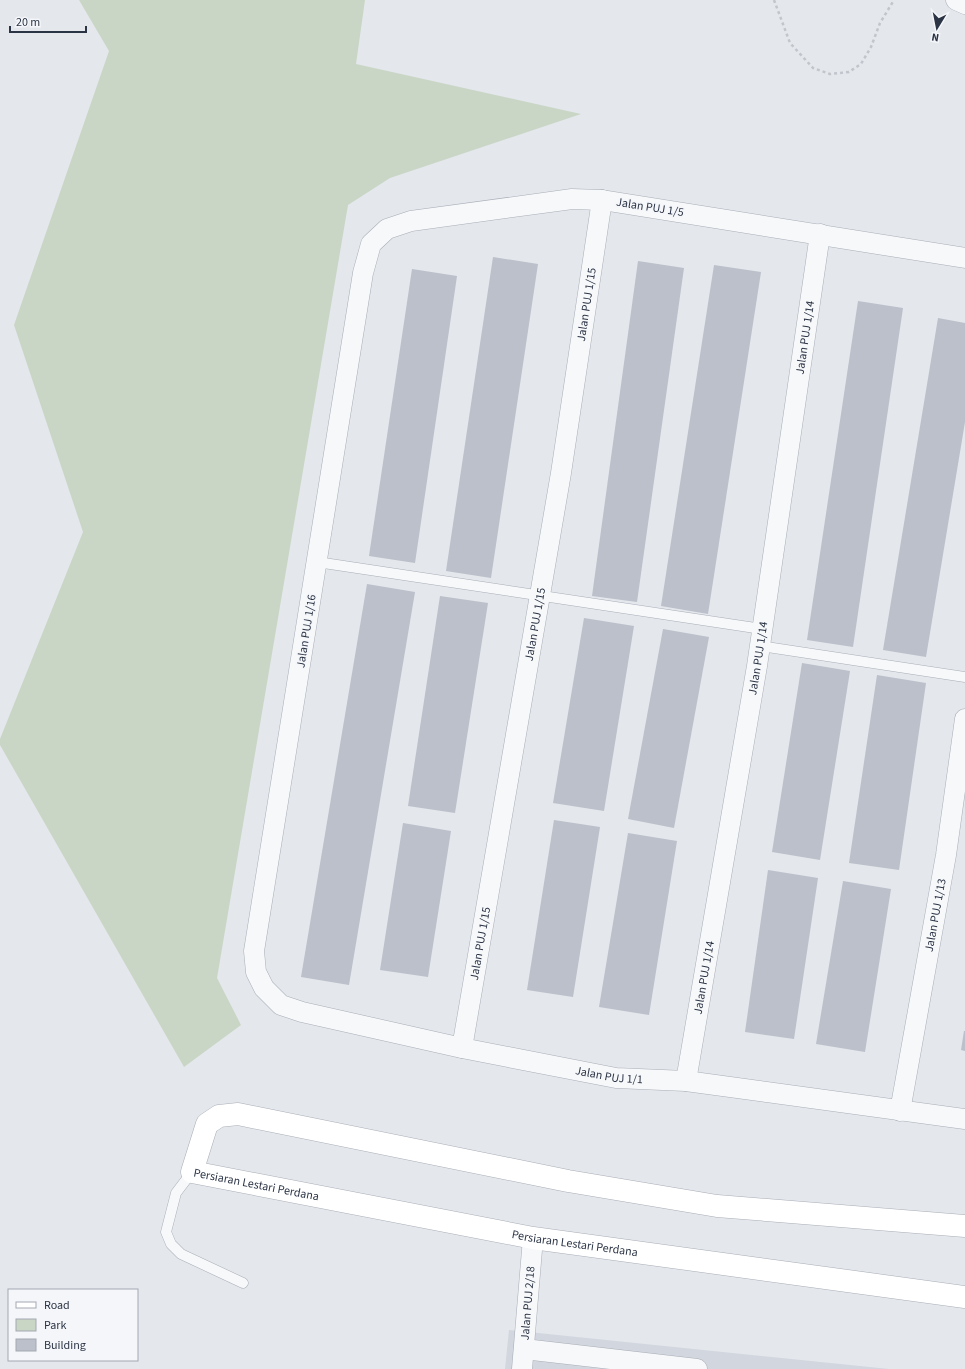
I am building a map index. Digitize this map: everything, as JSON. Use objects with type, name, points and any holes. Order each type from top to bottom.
[{"type":"main road","name":"Persiaran Lestari Perdana","points":[[965,1226],[717,1206],[568,1181],[238,1114],[219,1116],[207,1124],[192,1172],[533,1238],[965,1297]]},
{"type":"street","points":[[956,0],[965,4]]},
{"type":"street","name":"Jalan PUJ 1/5","points":[[363,273],[370,244],[387,229],[411,221],[572,199],[602,200],[965,258]]},
{"type":"street","name":"Jalan PUJ 1/15","points":[[462,1048],[561,473],[602,200]]},
{"type":"street","name":"Jalan PUJ 1/14","points":[[686,1081],[761,638],[820,234]]},
{"type":"street","name":"Jalan PUJ 1/16","points":[[264,988],[256,972],[254,951],[363,273]]},
{"type":"street","name":"Jalan PUJ 1/13","points":[[900,1111],[946,855],[965,719]]},
{"type":"street","name":"Jalan PUJ 1/1","points":[[264,988],[281,1005],[302,1012],[462,1048],[616,1078],[686,1081],[965,1119]]},
{"type":"street","name":"Jalan PUJ 2/18","points":[[522,1369],[533,1238]]},
{"type":"street","points":[[524,1349],[697,1369]]},
{"type":"lane","points":[[317,562],[540,595],[965,677]]},
{"type":"lane","points":[[192,1172],[176,1193],[166,1232],[171,1244],[181,1254],[242,1283]]},
{"type":"path","points":[[774,0],[790,43],[813,68],[830,74],[849,72],[861,64],[871,47],[880,23],[894,0]]},
{"type":"shaded area","points":[[509,1330],[889,1369],[505,1369]]},
{"type":"green space","points":[[79,0],[365,0],[356,64],[581,114],[390,178],[348,205],[217,978],[241,1025],[184,1067],[0,745],[0,739],[83,532],[14,325],[109,51]]},
{"type":"building","points":[[493,257],[538,264],[491,578],[446,571]]},
{"type":"building","points":[[638,261],[684,268],[637,602],[592,596]]},
{"type":"building","points":[[714,265],[761,272],[708,614],[661,606]]},
{"type":"building","points":[[412,269],[457,276],[415,563],[369,556]]},
{"type":"building","points":[[858,301],[903,308],[853,647],[807,640]]},
{"type":"building","points":[[938,318],[965,323],[965,422],[926,657],[883,650]]},
{"type":"building","points":[[367,584],[415,592],[349,985],[301,977]]},
{"type":"building","points":[[440,596],[488,603],[455,813],[408,806]]},
{"type":"building","points":[[584,618],[634,626],[604,811],[553,803]]},
{"type":"building","points":[[663,629],[709,637],[674,828],[628,819]]},
{"type":"building","points":[[802,663],[850,671],[820,860],[772,852]]},
{"type":"building","points":[[877,675],[926,683],[899,870],[849,863]]},
{"type":"building","points":[[554,820],[600,827],[573,997],[527,990]]},
{"type":"building","points":[[403,823],[451,831],[428,977],[380,970]]},
{"type":"building","points":[[628,833],[677,841],[649,1015],[599,1007]]},
{"type":"building","points":[[768,870],[818,878],[794,1039],[745,1032]]},
{"type":"building","points":[[843,881],[891,889],[865,1052],[816,1044]]},
{"type":"building","points":[[965,1031],[965,1051],[961,1050]]}]
